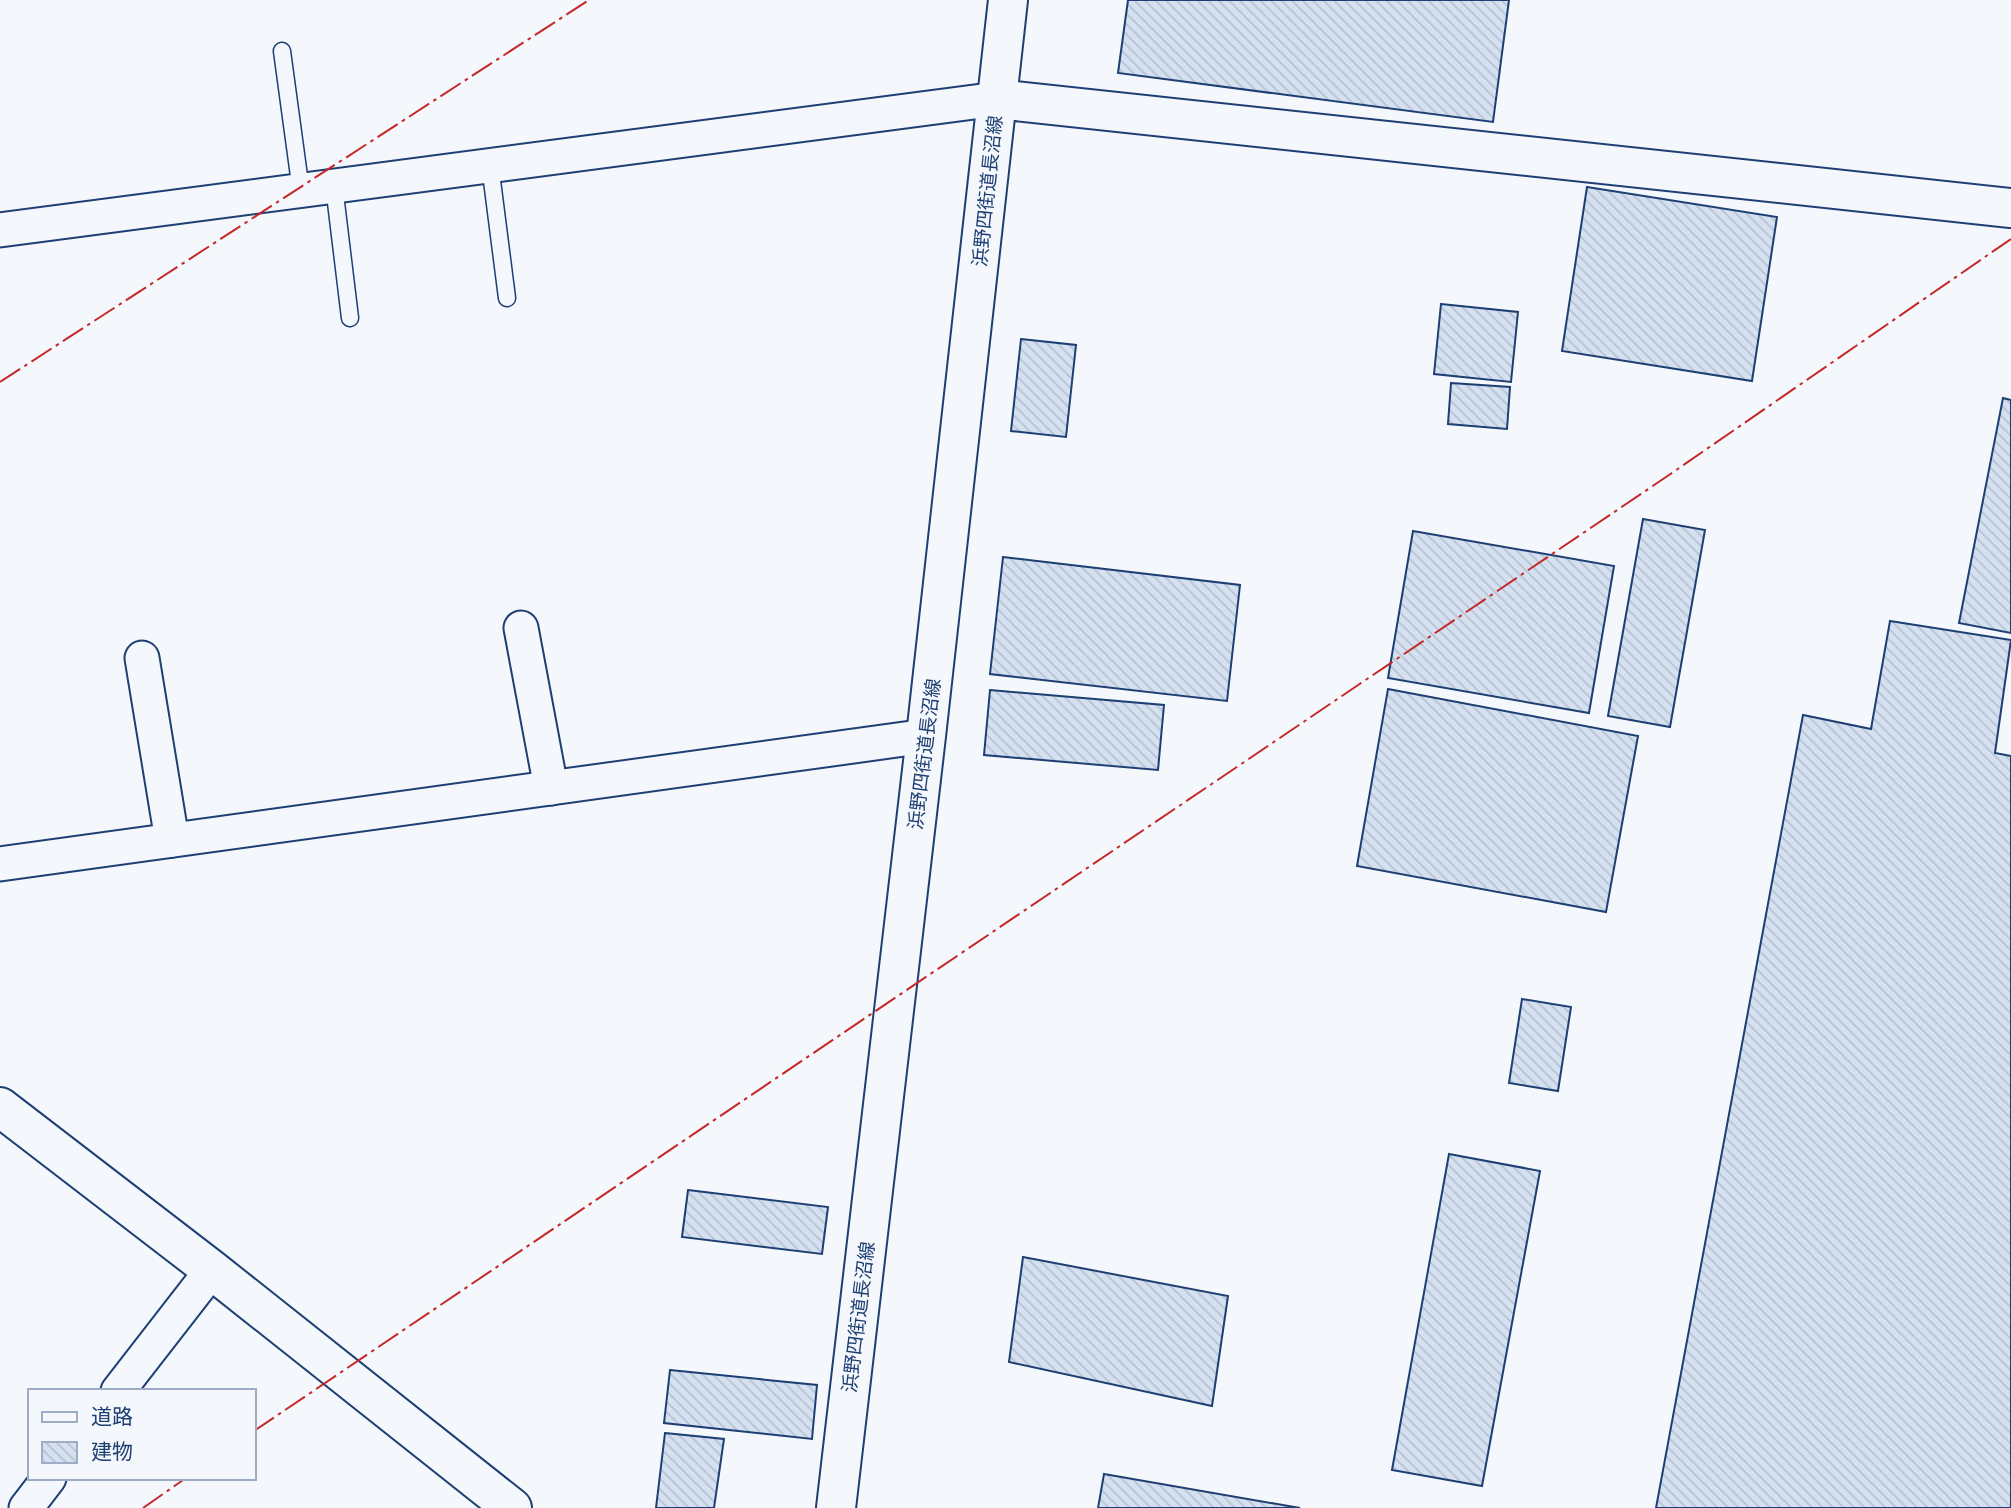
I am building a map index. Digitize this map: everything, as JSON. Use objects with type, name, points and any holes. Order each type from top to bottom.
[{"type":"street","name":"浜野四街道長沼線","points":[[836,1508],[1009,0]]},
{"type":"street","points":[[0,230],[997,99],[2011,208]]},
{"type":"street","points":[[521,628],[551,788]]},
{"type":"street","points":[[142,658],[172,840]]},
{"type":"street","points":[[0,864],[926,736]]},
{"type":"street","points":[[0,1107],[212,1270],[512,1508]]},
{"type":"street","points":[[120,1389],[212,1270]]},
{"type":"street","points":[[26,1508],[47,1480]]},
{"type":"lane","points":[[282,51],[350,318]]},
{"type":"lane","points":[[490,166],[507,298]]},
{"type":"building","points":[[1128,0],[1509,0],[1493,122],[1118,73]]},
{"type":"building","points":[[1587,187],[1777,217],[1752,381],[1562,351]]},
{"type":"building","points":[[1441,304],[1518,312],[1511,382],[1434,374]]},
{"type":"building","points":[[1021,339],[1076,345],[1066,437],[1011,431]]},
{"type":"building","points":[[1451,383],[1510,387],[1507,429],[1448,424]]},
{"type":"building","points":[[2003,398],[2011,400],[2011,633],[1959,623]]},
{"type":"building","points":[[1643,519],[1705,530],[1670,727],[1608,716]]},
{"type":"building","points":[[1413,531],[1614,566],[1589,713],[1388,678]]},
{"type":"building","points":[[1003,557],[1240,585],[1227,701],[990,674]]},
{"type":"building","points":[[1890,621],[2011,640],[1995,753],[2011,756],[2011,1508],[1656,1508],[1803,715],[1871,729]]},
{"type":"building","points":[[1388,689],[1638,736],[1606,912],[1357,866]]},
{"type":"building","points":[[990,690],[1164,705],[1158,770],[984,755]]},
{"type":"building","points":[[1522,999],[1571,1007],[1558,1091],[1509,1083]]},
{"type":"building","points":[[1449,1154],[1540,1171],[1482,1486],[1392,1470]]},
{"type":"building","points":[[688,1190],[828,1207],[822,1254],[682,1237]]},
{"type":"building","points":[[1023,1257],[1228,1296],[1212,1406],[1009,1362]]},
{"type":"building","points":[[670,1370],[817,1385],[812,1439],[664,1423]]},
{"type":"building","points":[[665,1433],[724,1439],[714,1508],[656,1508]]},
{"type":"building","points":[[1104,1474],[1300,1508],[1098,1508]]},
{"type":"power","points":[[0,382],[589,0]]},
{"type":"power","points":[[256,1430],[1669,475],[2011,239]]},
{"type":"power","points":[[143,1508],[183,1480]]}]
